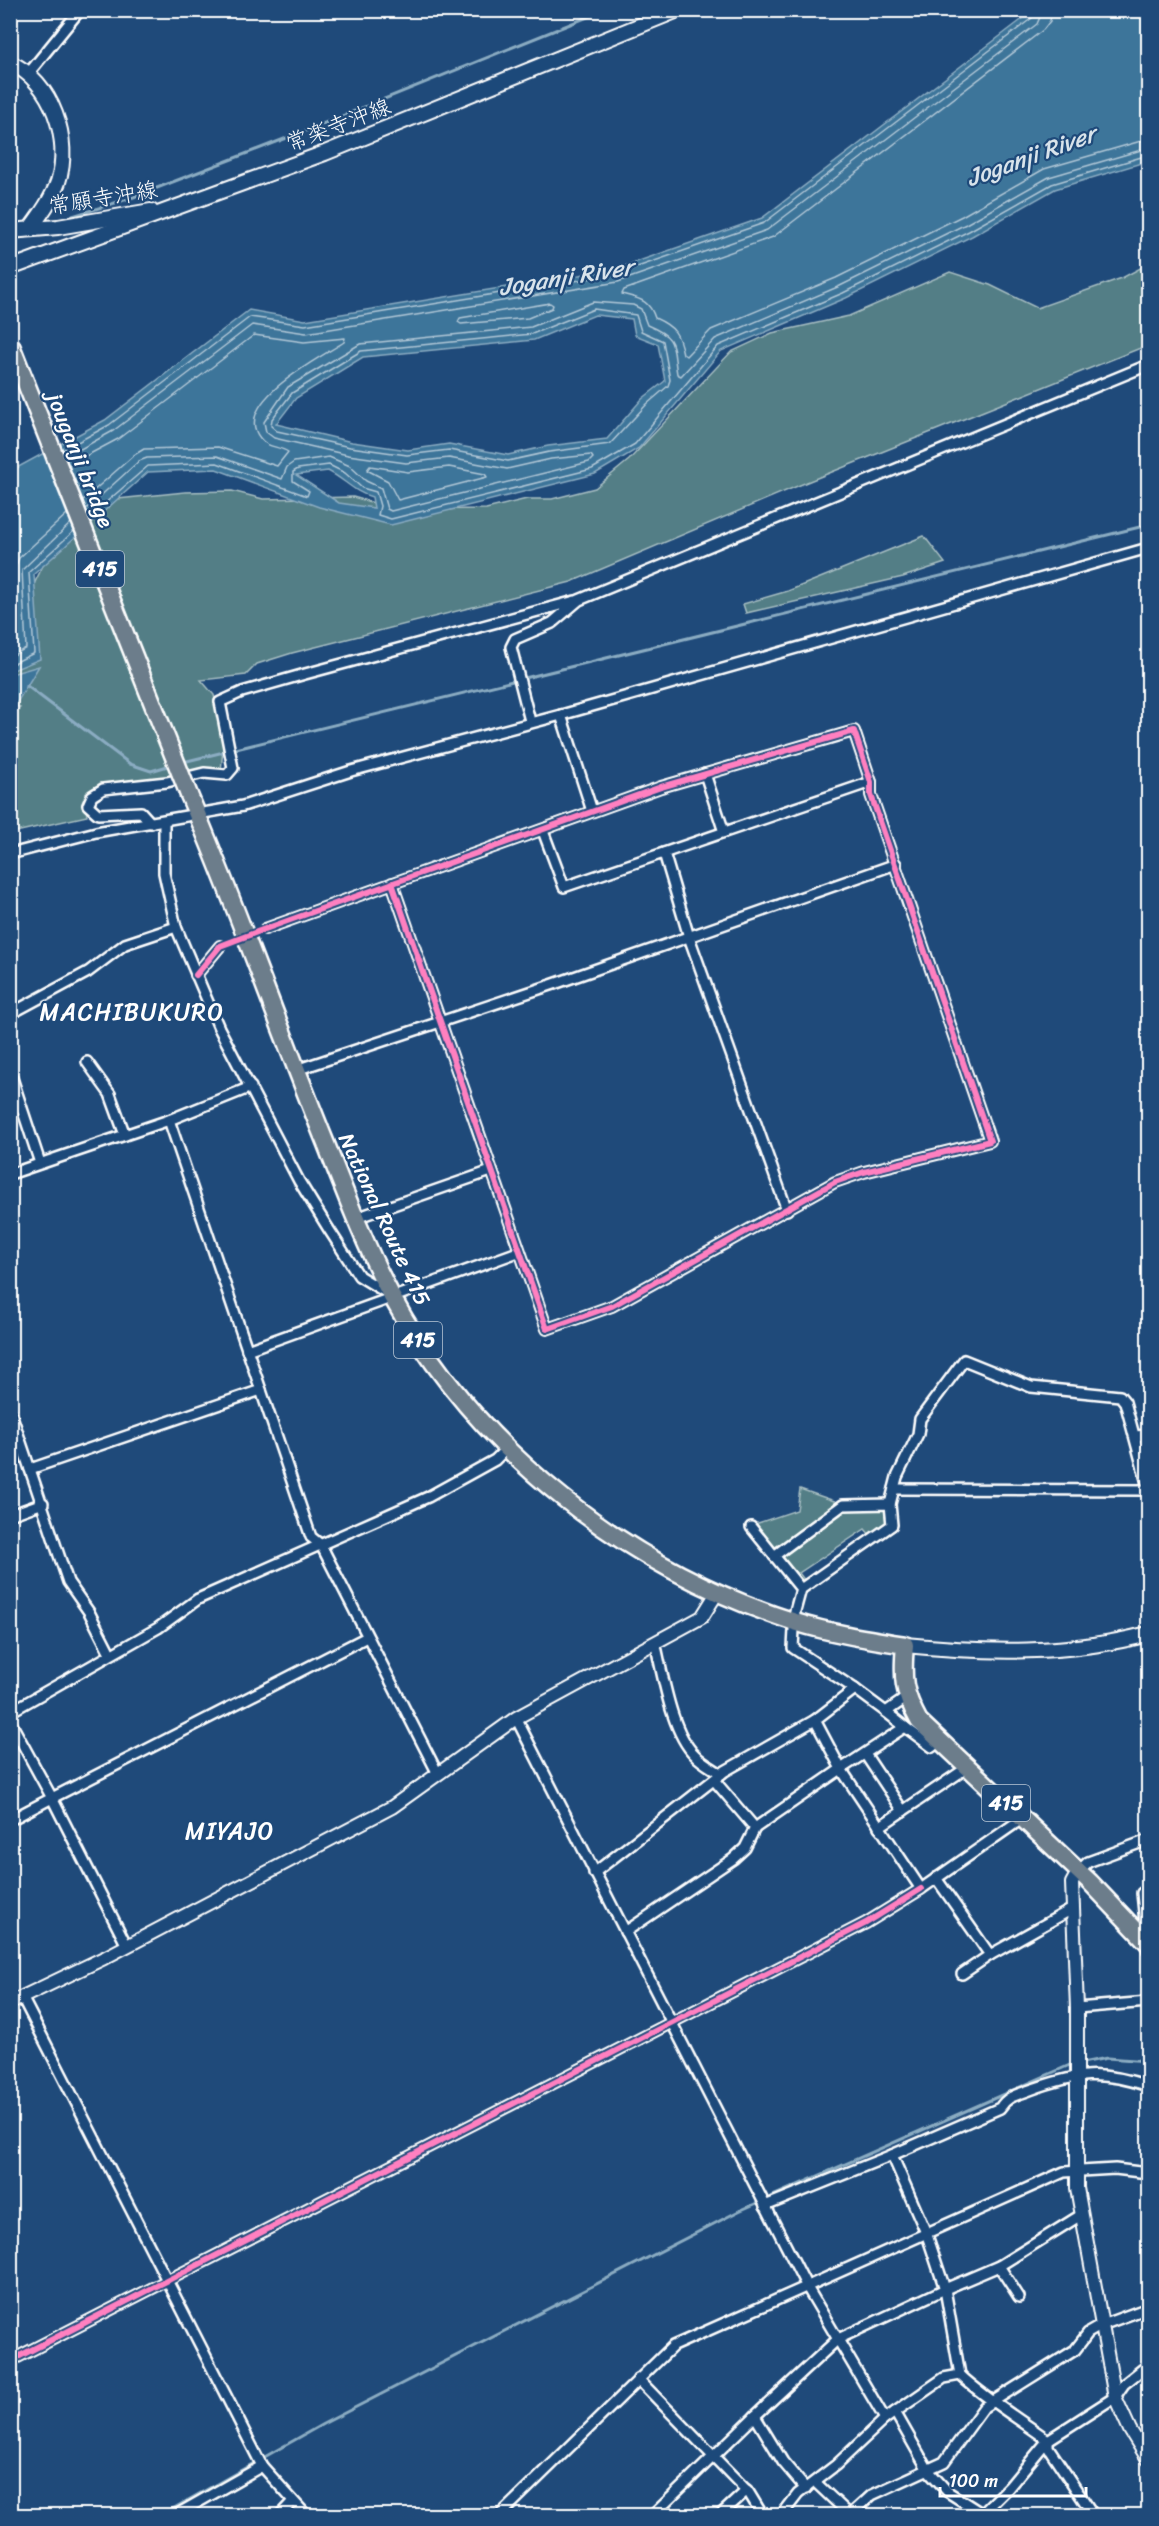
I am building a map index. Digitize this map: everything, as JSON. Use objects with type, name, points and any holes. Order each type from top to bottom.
[{"type":"highway","name":"jouganji bridge","points":[[10,343],[189,795]]},
{"type":"highway","name":"National Route 415","points":[[189,795],[356,1218],[392,1296],[418,1340],[455,1390],[507,1448],[561,1497],[621,1540],[717,1593],[795,1622],[905,1645]]},
{"type":"highway","name":"415","points":[[905,1645],[902,1676],[906,1698],[920,1721],[1023,1818],[1148,1943]]},
{"type":"main road","name":"常楽寺沖線","points":[[10,268],[325,153],[678,10]]},
{"type":"main road","points":[[10,63],[28,74],[40,86],[50,103],[61,143],[59,180],[45,208],[30,229]]},
{"type":"main road","name":"常願寺沖線","points":[[10,231],[58,227],[182,205]]},
{"type":"main road","points":[[905,1645],[959,1650],[1035,1650],[1090,1646],[1149,1634]]},
{"type":"street","points":[[28,74],[80,10]]},
{"type":"street","points":[[151,823],[141,812],[98,814],[88,805],[92,796],[103,789],[167,782],[204,772],[227,775],[233,768],[233,758],[220,702],[242,692],[305,674],[579,600],[1149,365]]},
{"type":"street","points":[[10,854],[96,832],[198,816],[243,806],[351,771],[530,721],[561,715],[1149,548]]},
{"type":"street","points":[[530,721],[515,670],[511,647],[514,639],[552,623],[579,600]]},
{"type":"street","points":[[561,715],[592,811]]},
{"type":"street","points":[[265,929],[392,883],[543,831],[592,811],[705,774],[854,731],[871,782],[871,795],[990,1141],[864,1172],[836,1182],[612,1306],[547,1329],[518,1252],[441,1020],[392,883]]},
{"type":"street","points":[[705,774],[724,832]]},
{"type":"street","points":[[543,831],[564,887],[871,782]]},
{"type":"street","points":[[164,821],[164,873],[176,927],[219,1028],[300,1181],[359,1276],[392,1296]]},
{"type":"street","points":[[664,853],[689,937],[787,1210]]},
{"type":"street","points":[[296,1070],[689,937],[896,864]]},
{"type":"street","points":[[10,1014],[88,972],[125,944],[176,927]]},
{"type":"street","points":[[195,975],[220,946]]},
{"type":"street","points":[[87,1062],[110,1094],[125,1135]]},
{"type":"street","points":[[10,1072],[40,1163]]},
{"type":"street","points":[[10,1174],[169,1120],[251,1087]]},
{"type":"street","points":[[169,1120],[311,1537],[321,1545],[438,1774]]},
{"type":"street","points":[[356,1218],[491,1171]]},
{"type":"street","points":[[247,1350],[518,1252]]},
{"type":"street","points":[[894,1489],[1149,1489],[1125,1402],[1120,1396],[1031,1387],[964,1360],[920,1419],[918,1434],[897,1477],[890,1504],[892,1525],[801,1589],[795,1611],[793,1648],[855,1689],[932,1747],[939,1741]]},
{"type":"street","points":[[30,1469],[261,1390]]},
{"type":"street","points":[[10,1410],[68,1582],[89,1612],[110,1653]]},
{"type":"street","points":[[1135,1436],[1149,1435]]},
{"type":"street","points":[[10,1712],[110,1653],[158,1628],[198,1599],[429,1497],[495,1460],[507,1448]]},
{"type":"street","points":[[10,1515],[43,1503]]},
{"type":"street","points":[[774,1556],[843,1505],[890,1504]]},
{"type":"street","points":[[751,1527],[801,1589]]},
{"type":"street","points":[[10,2003],[127,1946],[392,1807],[516,1718],[702,1617],[717,1593]]},
{"type":"street","points":[[10,1820],[367,1637]]},
{"type":"street","points":[[656,1642],[672,1710],[687,1744],[718,1777],[755,1828]]},
{"type":"street","points":[[594,1873],[718,1777],[815,1720],[855,1689]]},
{"type":"street","points":[[886,1712],[906,1698]]},
{"type":"street","points":[[516,1718],[807,2287],[885,2419]]},
{"type":"street","points":[[815,1720],[841,1769],[921,1889]]},
{"type":"street","points":[[10,1721],[127,1946]]},
{"type":"street","points":[[625,1932],[733,1859],[745,1848],[755,1828],[905,1727]]},
{"type":"street","points":[[865,1754],[903,1811]]},
{"type":"street","points":[[879,1827],[968,1767]]},
{"type":"street","points":[[10,2361],[166,2279],[866,1923],[921,1889],[1023,1818]]},
{"type":"street","points":[[1149,1840],[1088,1862],[1078,1872],[1072,1883],[1077,2008],[1077,2170],[1081,2216],[1115,2397],[1130,2430],[1149,2459]]},
{"type":"street","points":[[936,1878],[990,1955]]},
{"type":"street","points":[[1142,1893],[1149,1951]]},
{"type":"street","points":[[962,1974],[990,1955],[1074,1908]]},
{"type":"street","points":[[22,1997],[261,2466],[307,2516]]},
{"type":"street","points":[[1077,2008],[1149,2002]]},
{"type":"street","points":[[765,2206],[1000,2109],[1006,2099],[1066,2077],[1097,2074],[1120,2077],[1149,2086]]},
{"type":"street","points":[[892,2155],[927,2235],[945,2289],[960,2375],[984,2397],[995,2401],[1047,2440],[1048,2447],[1094,2516]]},
{"type":"street","points":[[498,2516],[674,2346],[1064,2172],[1114,2169],[1149,2173]]},
{"type":"street","points":[[652,2516],[838,2339],[999,2265],[1081,2216]]},
{"type":"street","points":[[999,2265],[1019,2297]]},
{"type":"street","points":[[815,2482],[850,2515],[872,2494],[944,2462],[984,2407],[1075,2350],[1088,2333],[1102,2325],[1149,2308]]},
{"type":"street","points":[[895,2412],[928,2470],[948,2492],[980,2515],[1010,2487],[1047,2440],[1115,2397],[1124,2384],[1149,2366]]},
{"type":"street","points":[[781,2516],[806,2489],[885,2419],[944,2378],[960,2375]]},
{"type":"street","points":[[638,2379],[747,2490],[762,2516]]},
{"type":"street","points":[[755,2416],[783,2463],[806,2489]]},
{"type":"street","points":[[174,2516],[261,2466]]},
{"type":"street","points":[[719,2516],[747,2490]]},
{"type":"street","points":[[279,2516],[293,2501]]},
{"type":"street","points":[[1143,2516],[1149,2513]]},
{"type":"green space","points":[[1148,264],[1148,345],[807,482],[571,582],[292,653],[257,664],[246,675],[201,680],[214,695],[224,738],[221,771],[107,783],[92,790],[85,801],[87,816],[11,833],[11,716],[20,708],[11,703],[11,623],[25,603],[49,553],[108,500],[185,492],[232,491],[263,499],[353,497],[399,510],[486,509],[527,499],[552,499],[595,488],[629,460],[731,352],[772,333],[849,316],[950,272],[990,285],[1037,308],[1122,278]]},
{"type":"green space","points":[[924,536],[945,563],[903,577],[746,613],[743,604],[788,591]]},
{"type":"green space","points":[[800,1489],[840,1503],[844,1508],[887,1509],[888,1524],[871,1536],[865,1529],[799,1573],[805,1581],[798,1584],[752,1525],[797,1510]]},
{"type":"water","name":"Joganji River","points":[[1033,11],[1148,11],[1148,161],[1055,189],[972,236],[846,298],[721,351],[639,448],[595,474],[391,525],[319,507],[216,469],[148,472],[34,574],[40,659],[11,671],[11,471],[105,420],[249,310],[305,320],[616,269],[762,218]],"holes":[[[595,315],[632,319],[635,335],[658,344],[665,381],[642,399],[607,439],[548,446],[508,455],[449,444],[408,450],[352,442],[276,424],[296,398],[363,357],[534,340]],[[328,471],[360,492],[372,497],[374,508],[339,503],[296,475]]]},
{"type":"water","points":[[39,666],[13,709],[11,711],[11,674]]},
{"type":"waterway","points":[[63,219],[131,198],[305,131],[605,10]]},
{"type":"waterway","points":[[183,762],[1148,525]]},
{"type":"waterway","points":[[27,686],[130,764],[151,771],[171,765]]},
{"type":"waterway","points":[[1082,2063],[1107,2058],[1148,2061]]},
{"type":"waterway","points":[[160,2516],[323,2424],[739,2211],[1072,2064]]},
{"type":"tunnel","points":[[220,946],[265,929]]},
{"type":"cycle path","points":[[196,975],[220,946],[265,929],[661,787],[854,731],[871,782],[871,795],[990,1141],[864,1172],[835,1182],[612,1306],[547,1329],[392,883]]},
{"type":"cycle path","points":[[10,2361],[866,1923],[921,1889]]},
{"type":"district","name":"MACHIBUKURO","points":[[132,1012]]},
{"type":"district","name":"MIYAJO","points":[[230,1831]]}]
